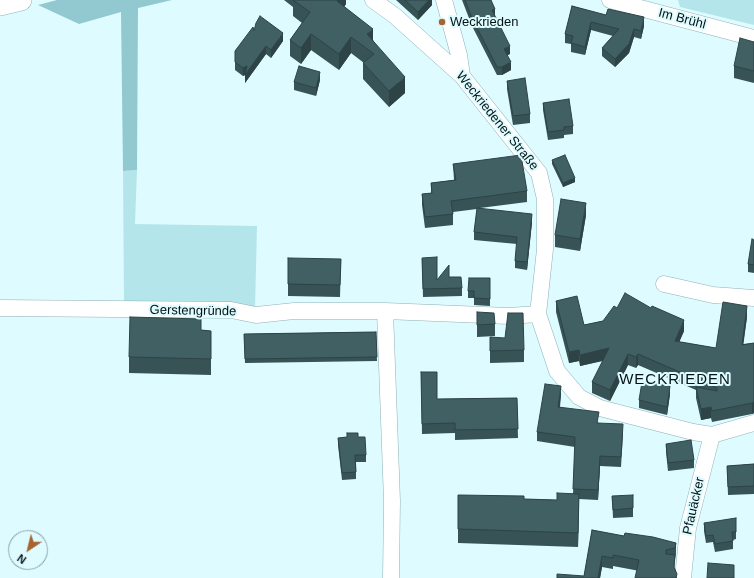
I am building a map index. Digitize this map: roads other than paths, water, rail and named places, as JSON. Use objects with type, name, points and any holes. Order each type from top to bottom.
[{"type":"main road","points":[[0,5],[21,0]]},
{"type":"street","name":"Weckriedener Straße","points":[[373,0],[395,16],[462,76],[539,173],[545,199],[545,249],[538,314],[557,371],[579,396],[600,408],[692,432],[712,435],[754,422]]},
{"type":"street","points":[[444,0],[459,55],[462,76]]},
{"type":"street","name":"Im Brühl","points":[[610,0],[754,38]]},
{"type":"street","points":[[664,284],[713,295],[754,298]]},
{"type":"street","name":"Gerstengründe","points":[[0,308],[231,310],[256,315],[294,311],[385,311],[509,316],[538,314]]},
{"type":"street","points":[[385,311],[392,501],[391,578]]},
{"type":"street","name":"Pfauäcker","points":[[683,578],[688,528],[712,435]]},
{"type":"place","name":"Weckrieden","points":[[442,22]]},
{"type":"district","name":"WECKRIEDEN","points":[[675,380]]}]
